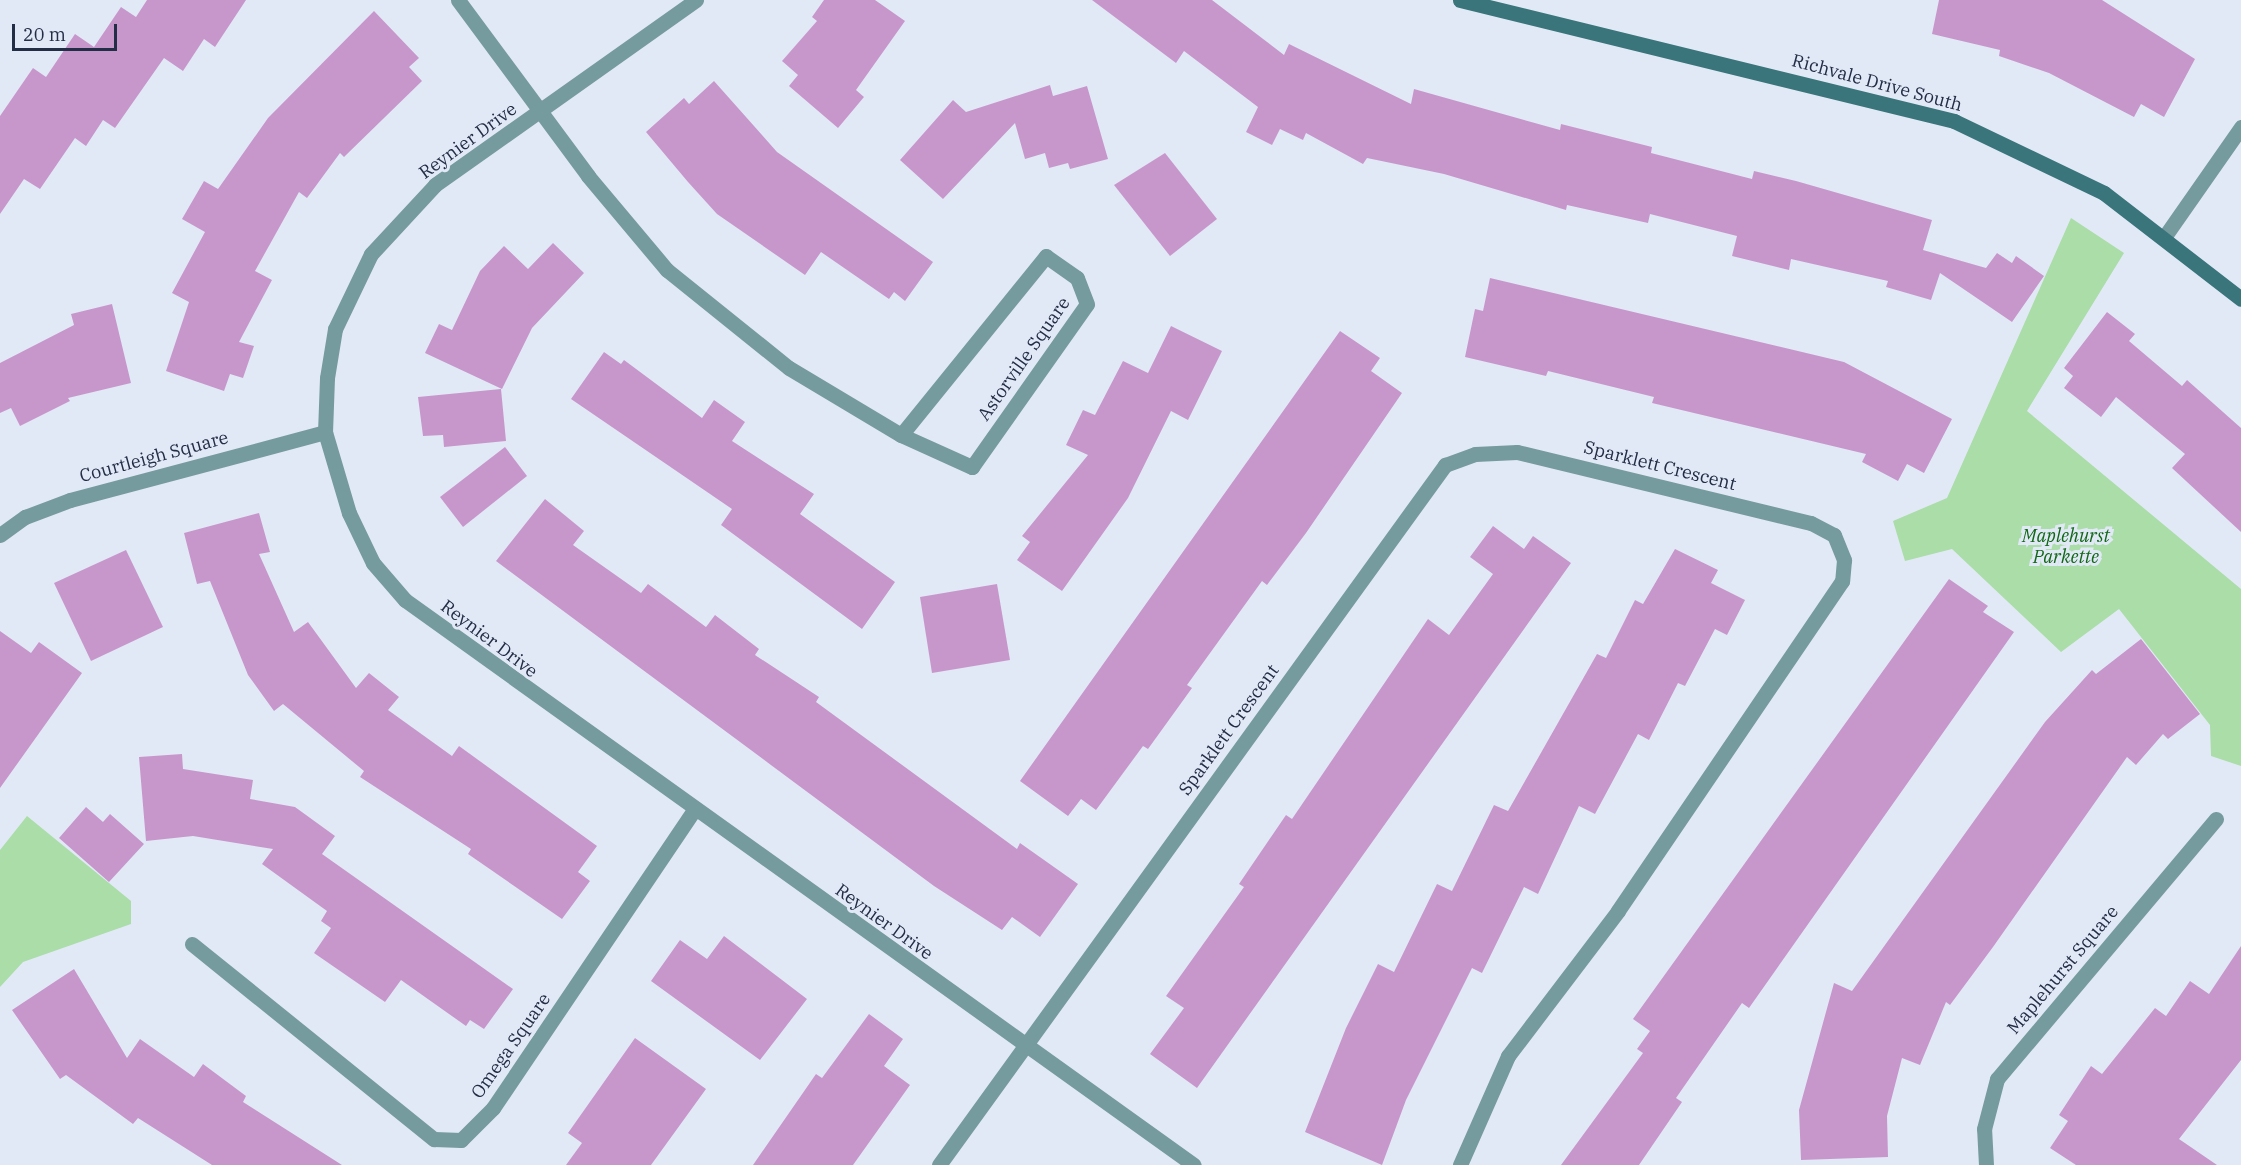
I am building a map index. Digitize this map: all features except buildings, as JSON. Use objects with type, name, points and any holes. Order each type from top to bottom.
[{"type":"street","points":[[458,0],[541,114]]},
{"type":"street","name":"Reynier Drive","points":[[696,0],[541,114],[435,185],[371,254],[335,329],[326,432],[349,513],[373,563],[405,600],[1021,1044],[1194,1165]]},
{"type":"street","name":"Richvale Drive South","points":[[1460,0],[1954,121],[2062,170],[2165,236],[2241,299]]},
{"type":"street","name":"Astorville Square","points":[[541,114],[667,270],[789,368],[902,435],[972,467],[1087,304],[1077,278],[1046,256],[902,435]]},
{"type":"street","points":[[2165,236],[2241,127]]},
{"type":"street","name":"Courtleigh Square","points":[[0,535],[25,517],[70,500],[326,432]]},
{"type":"street","name":"Sparklett Crescent","points":[[939,1165],[1021,1044],[1445,465],[1475,454],[1518,452],[1811,523],[1834,535],[1844,560],[1842,581],[1618,911],[1508,1056],[1460,1165]]},
{"type":"street","name":"Omega Square","points":[[192,944],[434,1139],[461,1140],[493,1108],[695,809]]},
{"type":"street","name":"Maplehurst Square","points":[[1986,1165],[1984,1129],[1997,1079],[2216,819]]},
{"type":"green space","name":"Maplehurst Parkette","points":[[2071,218],[2124,253],[2027,411],[2241,589],[2241,766],[2211,756],[2210,725],[2119,609],[2061,652],[1952,549],[1905,561],[1893,521],[1947,498]]},
{"type":"green space","points":[[27,816],[131,901],[131,924],[23,962],[0,987],[0,850]]}]
